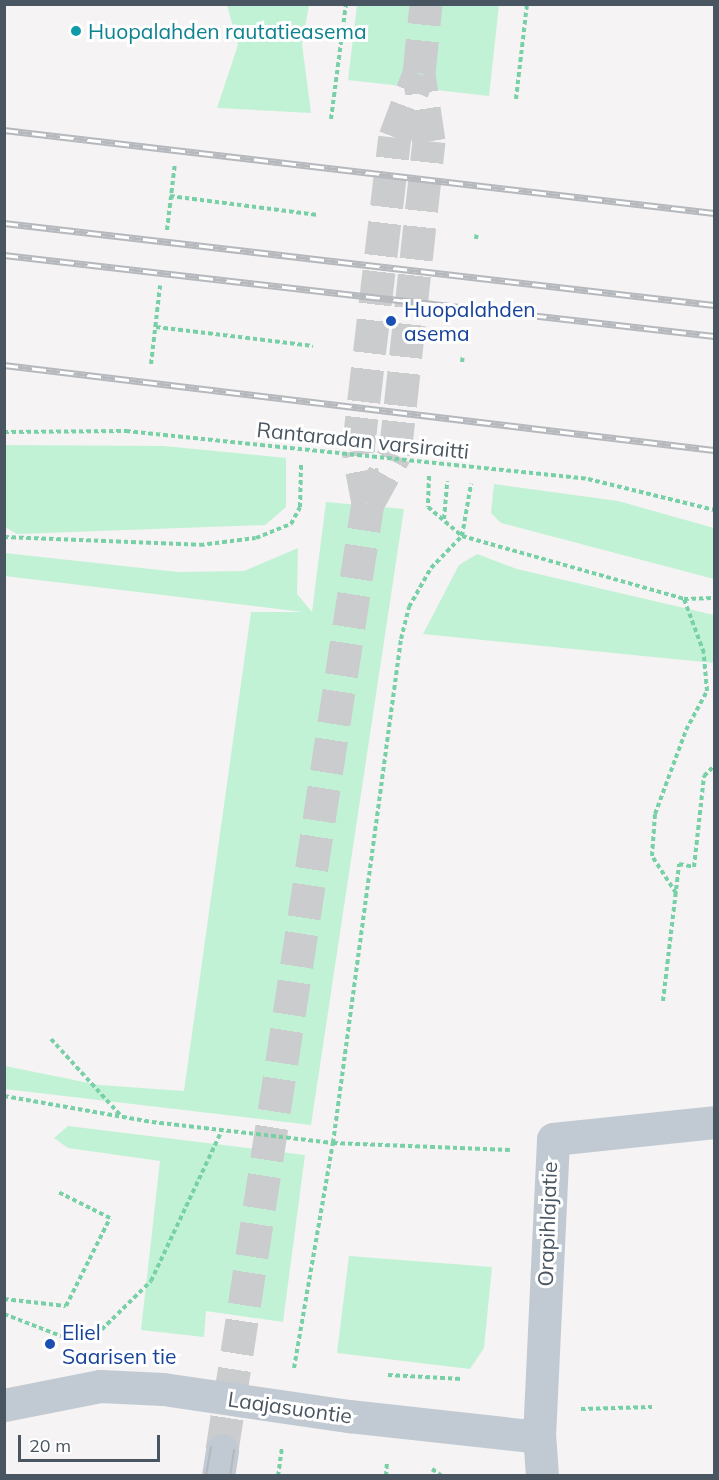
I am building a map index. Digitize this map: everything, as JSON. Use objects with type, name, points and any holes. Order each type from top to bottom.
[{"type":"street","name":"Orapihlajatie","points":[[539,1437],[553,1139],[714,1122]]},
{"type":"street","name":"Laajasuontie","points":[[4,1405],[100,1386],[163,1389],[349,1416],[539,1437]]},
{"type":"street","points":[[539,1437],[543,1476]]},
{"type":"path","points":[[332,119],[346,4]]},
{"type":"path","points":[[516,99],[527,4]]},
{"type":"path","points":[[167,230],[175,163]]},
{"type":"path","points":[[170,196],[318,215]]},
{"type":"path","points":[[476,239],[477,232]]},
{"type":"path","points":[[151,364],[160,286]]},
{"type":"path","points":[[156,327],[314,346]]},
{"type":"path","points":[[462,362],[463,356]]},
{"type":"path","name":"Rantaradan varsiraitti","points":[[4,432],[126,431],[565,477],[714,510]]},
{"type":"path","points":[[4,537],[200,545],[256,538],[291,524],[300,507],[301,465]]},
{"type":"path","points":[[429,476],[428,507],[462,536],[684,599],[714,598]]},
{"type":"path","points":[[444,520],[447,481]]},
{"type":"path","points":[[302,1313],[333,1143],[401,639],[409,607],[431,568],[462,536],[471,484]]},
{"type":"path","points":[[676,893],[652,856],[656,814],[686,730],[707,691],[704,653],[684,599]]},
{"type":"path","points":[[663,1001],[679,864],[694,867],[705,776],[714,766]]},
{"type":"path","points":[[51,1039],[122,1118]]},
{"type":"path","points":[[4,1096],[122,1118],[333,1143],[512,1150],[553,1139]]},
{"type":"path","points":[[91,1340],[151,1281],[222,1130]]},
{"type":"path","points":[[4,1299],[66,1306],[110,1218],[58,1192]]},
{"type":"path","points":[[4,1314],[74,1341]]},
{"type":"path","points":[[383,1375],[462,1379]]},
{"type":"path","points":[[570,1410],[652,1407]]},
{"type":"path","points":[[386,1476],[387,1461]]},
{"type":"green space","points":[[227,5],[309,5],[302,44],[311,113],[217,108],[238,45]]},
{"type":"green space","points":[[357,5],[499,5],[489,96],[348,80]]},
{"type":"green space","points":[[5,445],[164,446],[286,458],[286,507],[265,525],[17,534],[5,527]]},
{"type":"green space","points":[[494,484],[618,501],[714,528],[714,579],[501,523],[491,513]]},
{"type":"green space","points":[[326,502],[404,509],[311,1125],[5,1089],[5,1066],[99,1085],[184,1091],[251,612],[303,612],[5,576],[5,553],[178,572],[244,571],[298,548],[297,594],[312,612]]},
{"type":"green space","points":[[477,554],[517,569],[714,615],[714,663],[423,634],[459,565]]},
{"type":"green space","points":[[68,1126],[305,1155],[283,1322],[206,1311],[204,1337],[141,1330],[160,1161],[68,1148],[54,1138]]},
{"type":"green space","points":[[349,1256],[492,1267],[484,1348],[470,1369],[337,1353]]},
{"type":"tunnel","points":[[222,1450],[368,503],[358,450],[395,137],[419,73],[426,4]]},
{"type":"tunnel","points":[[368,503],[395,454],[429,141],[419,75]]},
{"type":"tram line","points":[[206,1476],[211,1447]]},
{"type":"tram line","points":[[230,1476],[234,1450]]},
{"type":"railway","points":[[4,130],[714,213]]},
{"type":"railway","points":[[4,223],[714,305]]},
{"type":"railway","points":[[4,255],[714,336]]},
{"type":"railway","points":[[4,365],[714,450]]},
{"type":"place","name":"Huopalahden rautatieasema","points":[[76,31]]},
{"type":"place","name":"Huopalahden asema","points":[[391,321]]},
{"type":"place","name":"Eliel Saarisen tie","points":[[50,1344]]}]
